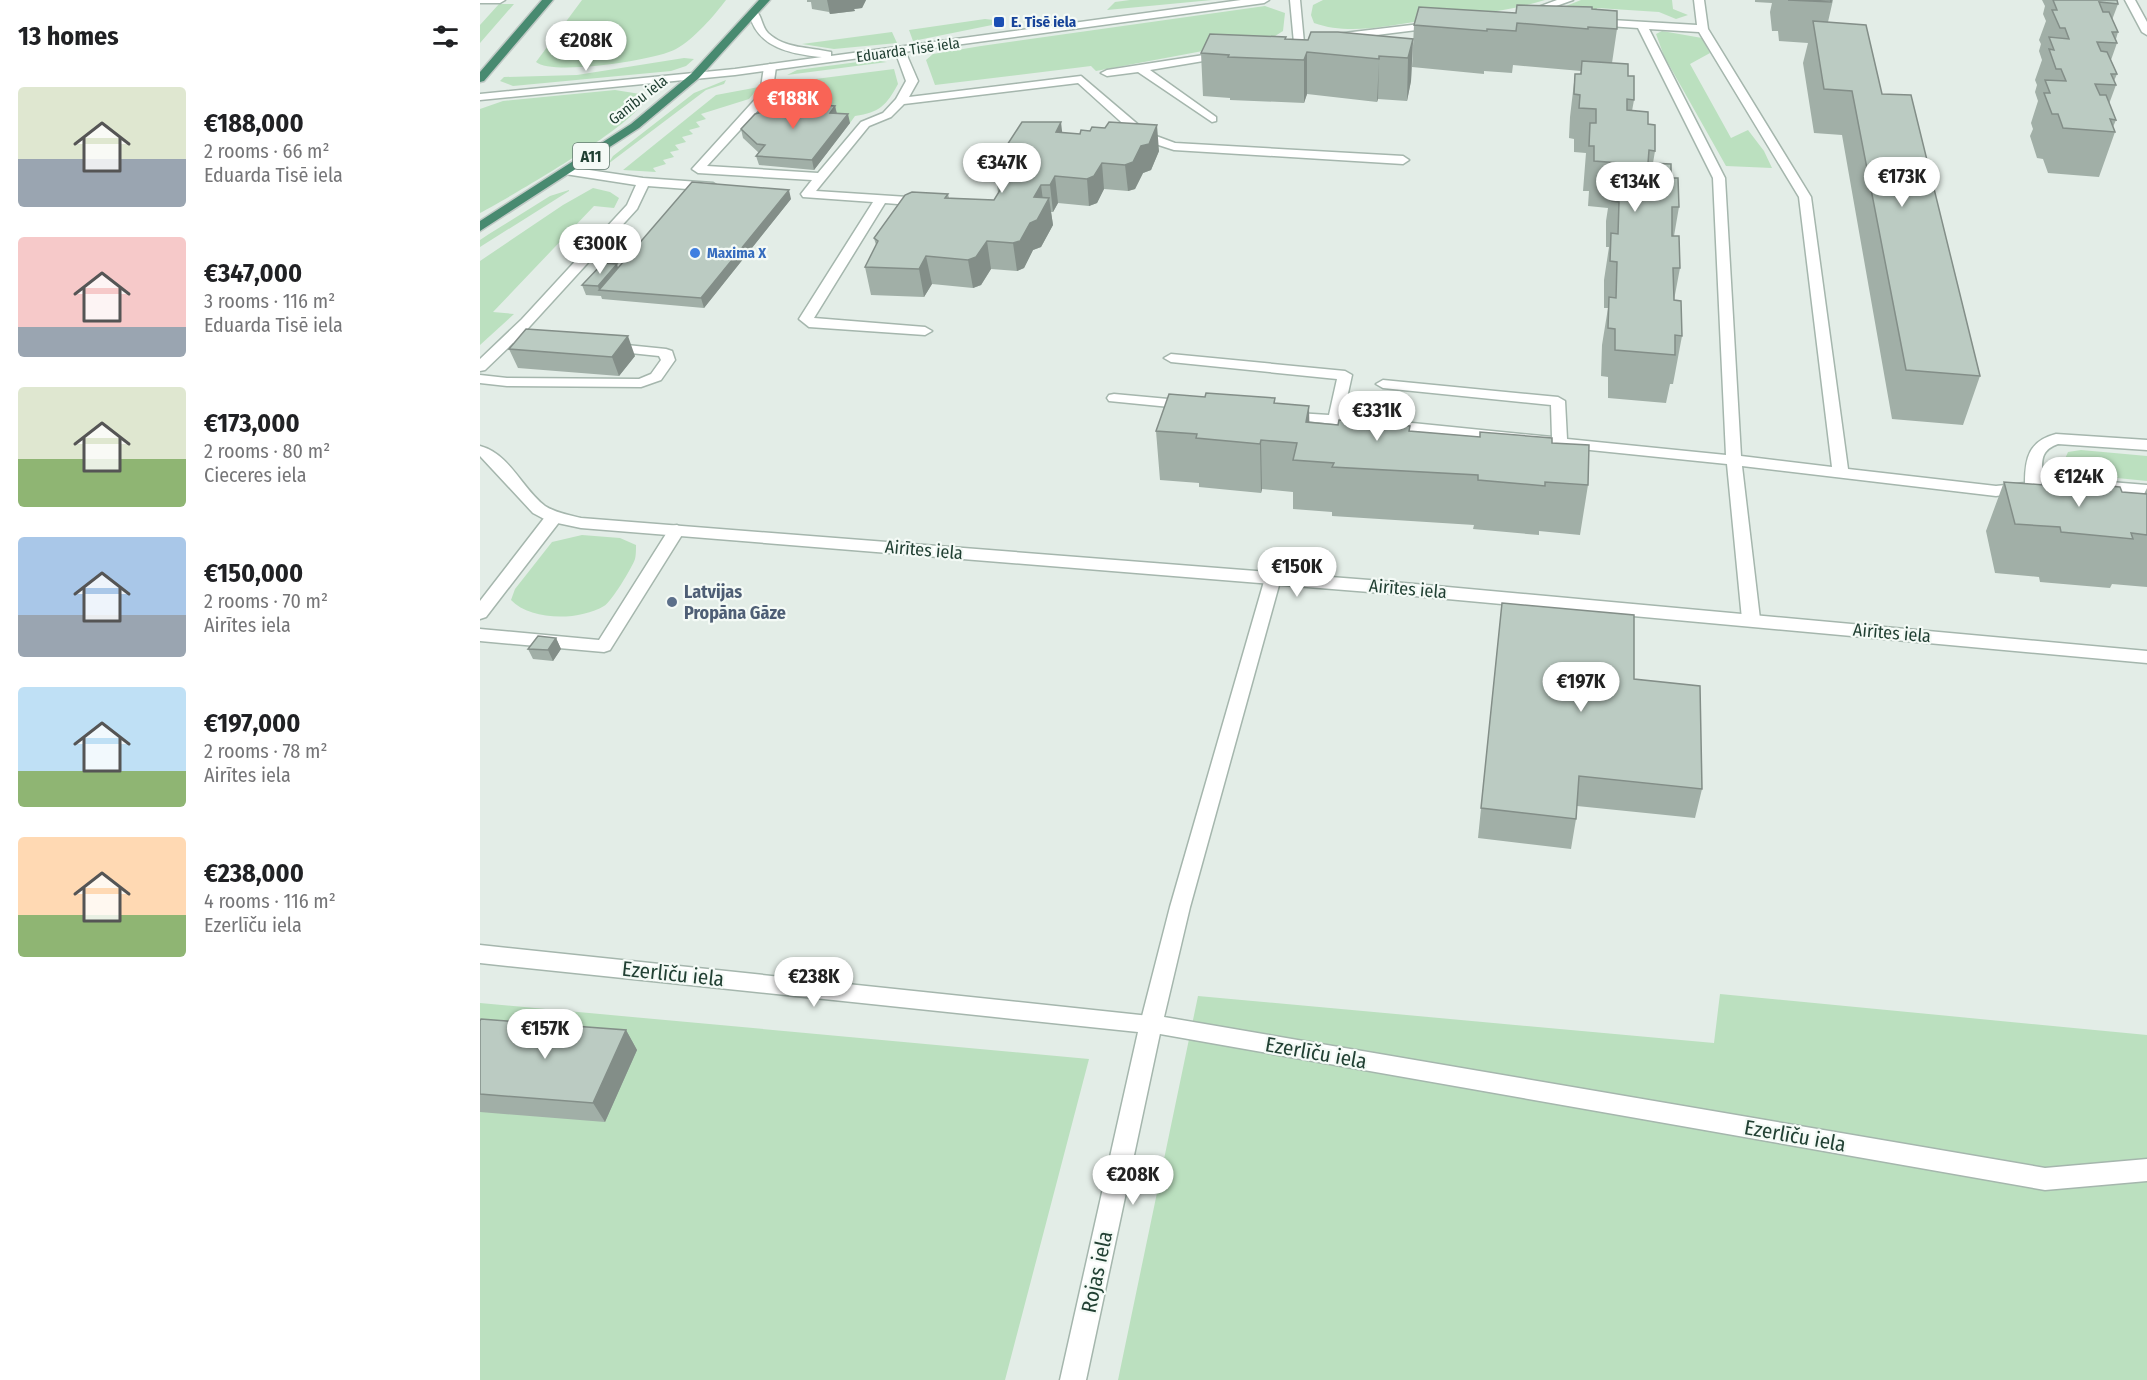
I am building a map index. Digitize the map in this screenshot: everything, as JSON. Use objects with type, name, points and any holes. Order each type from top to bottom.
[{"type":"highway","points":[[480,79],[548,0]]},
{"type":"highway","name":"A11","points":[[695,76],[765,0]]},
{"type":"highway","name":"Ganību iela","points":[[480,227],[635,126],[695,76]]},
{"type":"highway","points":[[480,220],[499,214]]},
{"type":"street","points":[[480,0],[500,0]]},
{"type":"street","name":"Eduarda Tisē iela","points":[[480,97],[770,68],[1264,0]]},
{"type":"street","points":[[1295,0],[1305,42],[1447,24]]},
{"type":"street","points":[[1550,19],[1515,16],[1568,0]]},
{"type":"street","points":[[1699,0],[1703,29],[1805,197],[1841,474]]},
{"type":"street","points":[[2130,0],[2147,32]]},
{"type":"street","points":[[754,13],[762,34],[785,47],[814,53],[867,55]]},
{"type":"street","points":[[1585,21],[1703,29]]},
{"type":"street","points":[[1642,26],[1719,178],[1734,460],[1751,619]]},
{"type":"street","points":[[900,51],[912,81],[901,101],[887,115],[865,124],[821,177],[802,194],[937,203]]},
{"type":"street","points":[[1107,73],[1237,53]]},
{"type":"street","points":[[770,68],[766,95],[698,169],[821,177]]},
{"type":"street","points":[[1140,68],[1212,119]]},
{"type":"street","points":[[901,101],[1081,79],[1144,136],[1174,146],[1403,160]]},
{"type":"street","points":[[569,171],[643,182],[725,188]]},
{"type":"street","points":[[480,367],[633,206],[643,182]]},
{"type":"street","points":[[881,199],[806,319],[814,324],[925,331]]},
{"type":"street","points":[[509,339],[555,342]]},
{"type":"street","points":[[480,379],[507,382],[641,383],[656,377],[668,360],[667,354],[662,352],[590,345]]},
{"type":"street","points":[[1172,358],[1345,375],[1335,420]]},
{"type":"street","points":[[1383,384],[1558,401],[1560,443]]},
{"type":"street","points":[[1114,398],[1207,407]]},
{"type":"street","points":[[1265,413],[1734,460],[1996,491],[2052,486]]},
{"type":"street","points":[[2033,487],[2034,458],[2042,443],[2056,439],[2147,445]]},
{"type":"street","name":"Airītes iela","points":[[480,451],[490,455],[539,509],[554,517],[581,523],[1273,578],[1751,619],[2147,657]]},
{"type":"street","points":[[2082,485],[2147,490]]},
{"type":"street","points":[[480,613],[554,517]]},
{"type":"street","points":[[480,634],[604,646],[677,530]]},
{"type":"street","name":"Rojas iela","points":[[1073,1380],[1151,1024],[1180,907],[1273,578]]},
{"type":"street","name":"Ezerlīču iela","points":[[480,954],[1151,1024],[2045,1179],[2147,1170]]},
{"type":"green space","points":[[582,0],[726,0],[697,33],[676,49],[665,53],[628,62],[582,67],[546,66],[536,62]]},
{"type":"green space","points":[[1212,0],[1107,10],[1115,2]]},
{"type":"green space","points":[[1323,0],[1545,0],[1487,13],[1385,27],[1342,29],[1314,23],[1311,15],[1313,5]]},
{"type":"green space","points":[[1581,0],[1672,0],[1673,9],[1688,15],[1676,19],[1659,12],[1597,8],[1596,12],[1568,12],[1566,6]]},
{"type":"green space","points":[[499,4],[514,4],[480,43],[480,25]]},
{"type":"green space","points":[[1265,6],[1285,13],[1283,31],[1272,38],[1096,71],[1091,66],[935,85],[926,60],[933,54],[981,46]]},
{"type":"green space","points":[[985,19],[994,20],[992,25],[913,41],[909,30]]},
{"type":"green space","points":[[1662,31],[1702,38],[1710,53],[1690,64],[1731,138],[1748,130],[1764,151],[1772,168],[1726,166],[1664,56],[1656,34]]},
{"type":"green space","points":[[892,32],[897,43],[834,49],[802,44]]},
{"type":"green space","points":[[684,58],[694,59],[686,66],[671,71],[513,86],[500,81],[504,77],[577,75]]},
{"type":"green space","points":[[873,60],[887,62],[787,75],[797,70]]},
{"type":"green space","points":[[894,69],[898,84],[886,103],[876,110],[855,116],[850,123],[832,122],[837,115],[768,108],[784,83]]},
{"type":"green space","points":[[726,80],[724,84],[706,90],[608,164],[613,156],[694,93]]},
{"type":"green space","points":[[759,87],[749,99],[701,114],[706,119],[696,122],[700,127],[689,130],[693,134],[682,137],[686,142],[675,145],[679,150],[670,152],[674,157],[663,160],[666,164],[653,168],[656,172],[623,170],[716,95]]},
{"type":"green space","points":[[615,90],[640,94],[645,100],[636,112],[595,143],[480,213],[480,109],[503,101]]},
{"type":"green space","points":[[593,188],[610,192],[619,198],[614,208],[594,206],[493,312],[514,314],[480,345],[480,261],[563,205]]},
{"type":"green space","points":[[569,190],[480,247],[480,240],[489,234],[550,196]]},
{"type":"green space","points":[[2081,450],[2147,456],[2147,481],[2077,474],[2068,468],[2064,461],[2068,452]]},
{"type":"green space","points":[[582,535],[620,538],[636,545],[633,563],[604,606],[582,614],[556,616],[530,612],[511,600],[515,589],[552,542]]},
{"type":"green space","points":[[1720,994],[2147,1035],[2147,1380],[1118,1380],[1198,996],[1714,1043]]},
{"type":"green space","points":[[480,1003],[1089,1059],[1005,1380],[480,1380]]},
{"type":"building","points":[[1788,0],[1831,0],[1831,2]]},
{"type":"building","points":[[2053,0],[2117,0],[2118,4],[2099,2],[2103,12],[2109,12],[2118,32],[2112,32],[2117,43],[2097,42],[2101,51],[2107,52],[2117,74],[2111,74],[2116,85],[2095,84],[2100,95],[2106,95],[2116,120],[2110,119],[2115,132],[2063,128],[2058,114],[2052,114],[2044,93],[2050,93],[2045,80],[2066,81],[2061,69],[2056,69],[2049,49],[2054,50],[2049,37],[2069,39],[2065,28],[2060,28],[2052,10],[2057,10]]},
{"type":"building","points":[[1517,5],[1592,7],[1592,9],[1617,11],[1617,29],[1517,23],[1516,31],[1487,29],[1487,31],[1414,25],[1419,7],[1516,13]]},
{"type":"building","points":[[1813,21],[1866,25],[1882,94],[1911,95],[1980,376],[1906,370],[1852,91],[1824,89]]},
{"type":"building","points":[[1311,32],[1338,32],[1413,39],[1408,58],[1379,56],[1379,59],[1307,52],[1304,60],[1228,57],[1229,55],[1201,53],[1210,34],[1308,40]]},
{"type":"building","points":[[1582,61],[1628,64],[1628,76],[1634,76],[1634,100],[1627,99],[1627,110],[1648,112],[1648,124],[1655,125],[1655,151],[1649,150],[1648,163],[1671,164],[1671,178],[1678,178],[1679,207],[1672,207],[1672,236],[1679,236],[1680,268],[1673,268],[1674,300],[1681,301],[1682,336],[1675,335],[1675,355],[1615,350],[1615,329],[1608,328],[1609,297],[1616,298],[1617,262],[1610,261],[1611,233],[1618,234],[1619,202],[1612,201],[1613,176],[1619,176],[1620,163],[1594,161],[1594,146],[1589,146],[1590,123],[1596,123],[1596,109],[1579,108],[1580,95],[1574,94],[1575,74],[1581,74]]},
{"type":"building","points":[[793,103],[835,106],[830,113],[848,114],[812,160],[756,156],[765,145],[757,144],[741,129],[755,114]]},
{"type":"building","points":[[1022,122],[1061,122],[1056,132],[1080,134],[1081,130],[1090,131],[1092,127],[1105,128],[1109,122],[1157,125],[1149,144],[1141,146],[1133,162],[1125,165],[1102,163],[1094,176],[1087,179],[1055,176],[1050,185],[1041,185],[1034,197],[1049,198],[1037,220],[1030,223],[1020,241],[1013,243],[987,241],[976,257],[968,260],[926,256],[919,269],[865,267],[878,241],[874,238],[905,195],[912,192],[948,194],[945,198],[994,200],[1007,179],[996,175],[1002,163],[998,159]]},
{"type":"building","name":"Maxima X","points":[[692,182],[789,190],[701,298],[599,290]]},
{"type":"building","points":[[603,263],[617,264],[598,286],[582,285]]},
{"type":"building","points":[[526,329],[628,336],[612,357],[509,349]]},
{"type":"building","points":[[1206,393],[1275,398],[1274,403],[1309,406],[1306,422],[1338,425],[1339,420],[1410,426],[1409,431],[1480,437],[1480,432],[1552,438],[1552,443],[1589,445],[1588,485],[1545,482],[1545,486],[1478,480],[1478,475],[1332,467],[1334,463],[1293,460],[1297,443],[1261,440],[1260,444],[1196,438],[1197,434],[1156,431],[1169,394],[1205,397]]},
{"type":"building","points":[[2043,480],[2120,487],[2122,492],[2147,494],[2147,535],[2131,533],[2133,539],[2061,532],[2060,527],[2015,524],[2004,482],[2044,485]]},
{"type":"building","points":[[1502,603],[1634,615],[1634,679],[1700,686],[1702,789],[1579,776],[1576,819],[1481,808]]},
{"type":"building","points":[[538,636],[556,638],[548,650],[528,649]]},
{"type":"building","points":[[481,1019],[626,1030],[593,1103],[480,1094]]},
{"type":"place","name":"E. Tisē iela","points":[[999,22]]},
{"type":"place","name":"Maxima X","points":[[695,253]]},
{"type":"place","name":"Latvijas Propāna Gāze","points":[[672,602]]}]
